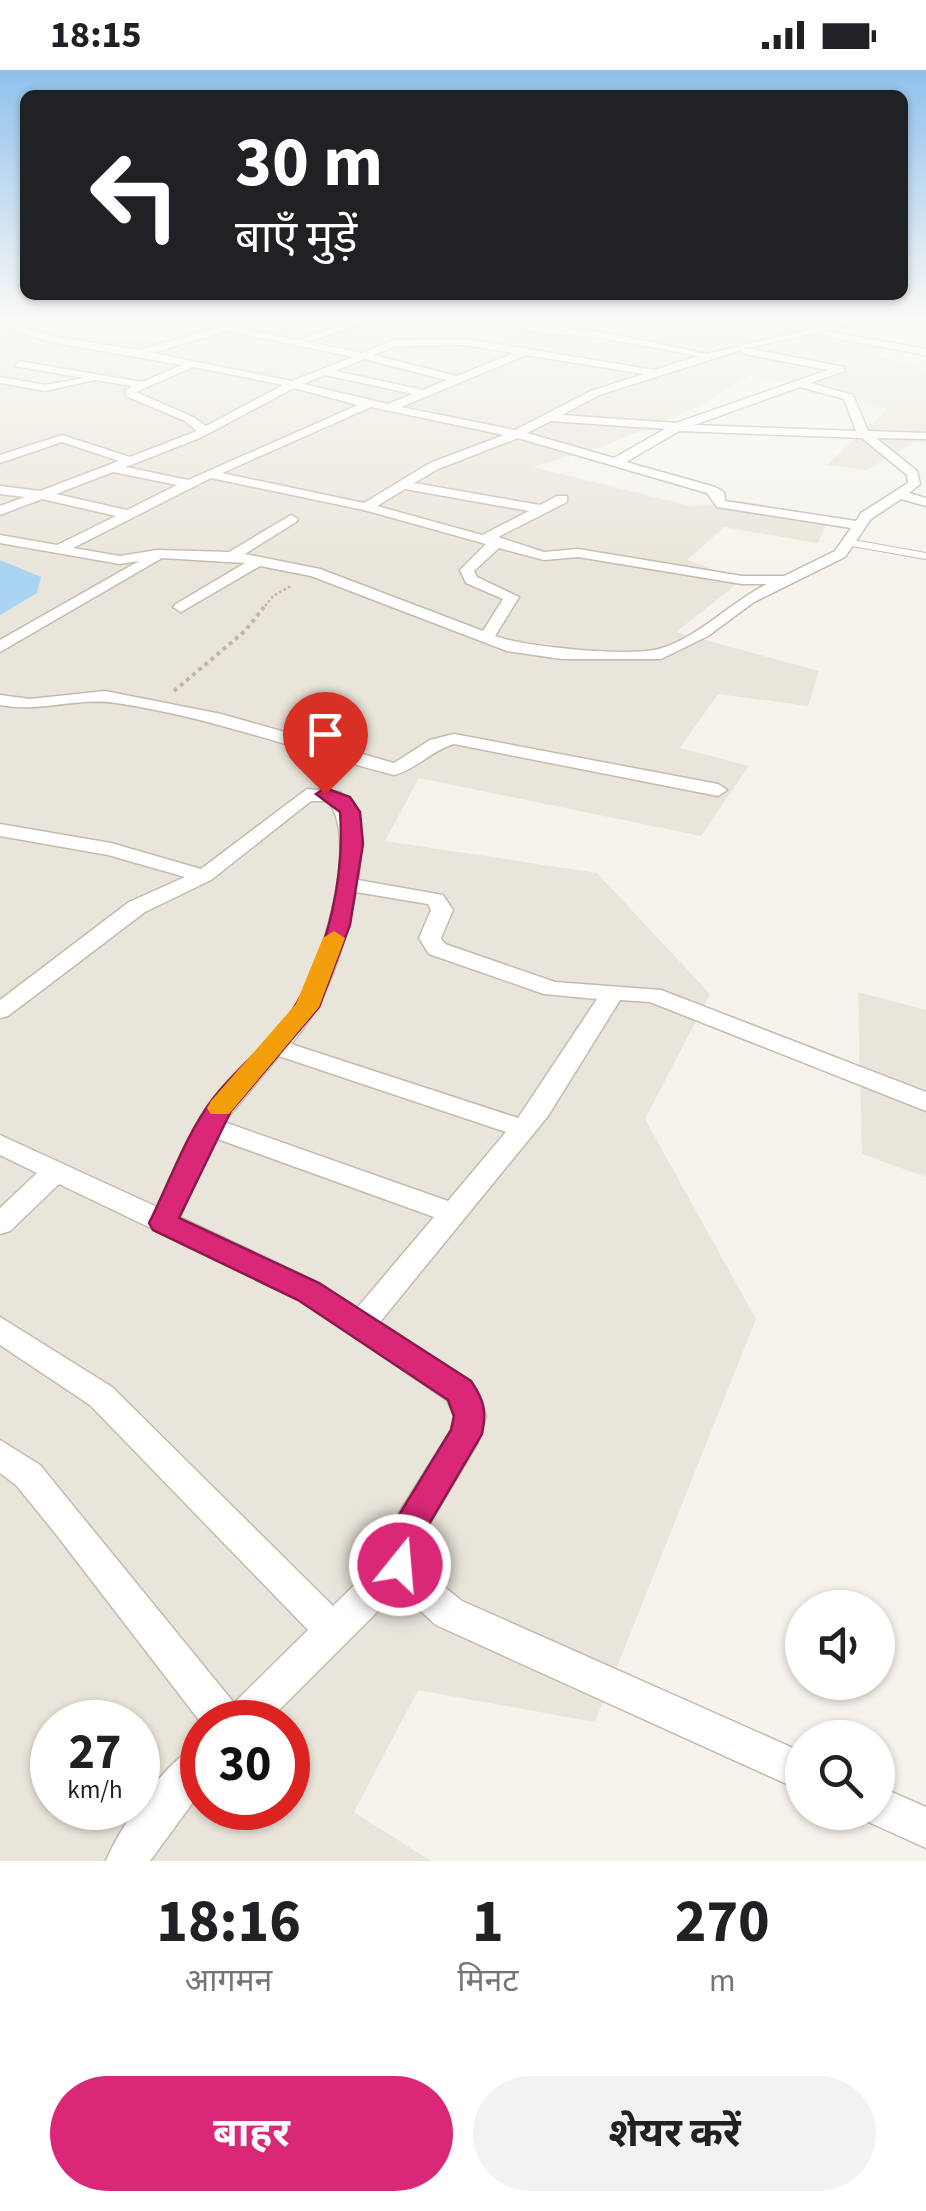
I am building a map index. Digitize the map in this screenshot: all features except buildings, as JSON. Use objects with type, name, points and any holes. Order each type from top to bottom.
[{"type":"street","points":[[154,405],[206,430]]},
{"type":"street","points":[[0,511],[47,496],[206,430],[255,405]]},
{"type":"street","points":[[62,548],[209,474],[368,405]]},
{"type":"street","points":[[372,405],[517,434],[618,461],[716,492],[719,503],[856,525]]},
{"type":"street","points":[[389,408],[398,405]]},
{"type":"street","points":[[366,507],[434,466],[517,434],[572,405]]},
{"type":"street","points":[[618,461],[678,427],[742,405]]},
{"type":"street","points":[[0,538],[120,560],[156,554],[232,556],[315,572],[486,638],[528,650],[662,654],[785,580],[834,558],[856,525],[914,484],[913,474],[863,434],[854,421],[851,405]]},
{"type":"street","points":[[548,417],[678,427],[926,436]]},
{"type":"street","points":[[0,460],[56,438],[128,460]]},
{"type":"street","points":[[0,440],[32,447]]},
{"type":"street","points":[[109,468],[191,484]]},
{"type":"street","points":[[209,474],[366,507],[544,556],[578,553],[742,580],[785,580]]},
{"type":"street","points":[[403,485],[542,509]]},
{"type":"street","points":[[0,490],[130,515]]},
{"type":"street","points":[[902,496],[926,502]]},
{"type":"street","points":[[486,638],[512,597],[471,580],[467,570],[492,540],[562,499]]},
{"type":"street","points":[[232,556],[291,519]]},
{"type":"street","points":[[0,647],[154,561],[156,554]]},
{"type":"street","points":[[182,608],[258,561]]},
{"type":"street","points":[[0,700],[40,706],[98,696],[198,712],[394,769],[410,764],[434,742],[454,740],[718,790]]},
{"type":"street","points":[[0,1011],[137,906],[204,876],[315,793],[336,796],[350,812],[353,844],[339,925],[307,1007],[220,1107],[163,1223]]},
{"type":"street","points":[[0,830],[111,849],[204,876]]},
{"type":"street","points":[[344,884],[436,899],[442,910],[430,938],[436,948],[552,989],[636,991],[679,1003],[926,1102]]},
{"type":"street","points":[[360,1326],[524,1129],[613,992]]},
{"type":"street","points":[[273,1046],[524,1129]]},
{"type":"street","points":[[211,1127],[453,1213]]},
{"type":"street","points":[[0,1144],[308,1292],[460,1390],[470,1416],[466,1434],[397,1546],[400,1565],[410,1583],[449,1613],[785,1764]]},
{"type":"street","points":[[0,1224],[56,1172]]},
{"type":"street","points":[[0,1330],[101,1396],[333,1631]]},
{"type":"street","points":[[0,1454],[28,1475],[68,1522],[208,1700]]},
{"type":"street","points":[[263,1700],[400,1565]]},
{"type":"street","points":[[126,1861],[180,1785]]},
{"type":"street","points":[[895,1814],[926,1828]]},
{"type":"lane","points":[[847,542],[926,556]]},
{"type":"path","points":[[156,706],[246,631],[272,596],[315,572]]},
{"type":"shaded area","points":[[0,405],[701,405],[607,445],[533,467],[691,506],[742,501],[829,517],[818,543],[724,527],[687,560],[742,580],[676,632],[819,671],[808,706],[718,694],[680,748],[749,766],[701,836],[419,778],[385,841],[597,873],[710,994],[645,1119],[756,1319],[595,1722],[418,1690],[354,1812],[431,1861],[0,1861]]},
{"type":"shaded area","points":[[869,405],[926,405],[926,444],[915,442],[867,470],[827,465],[887,409]]},
{"type":"shaded area","points":[[858,992],[926,1010],[926,1177],[862,1154]]},
{"type":"water","points":[[0,560],[41,577],[37,593],[0,615]]},
{"type":"slow traffic","points":[[220,1108],[307,1007],[334,938]]},
{"type":"route","points":[[325,794],[336,796],[350,812],[353,844],[339,925],[325,963],[307,1007],[220,1107],[163,1223],[308,1292],[460,1390],[470,1416],[466,1434],[397,1546],[400,1565]]}]
